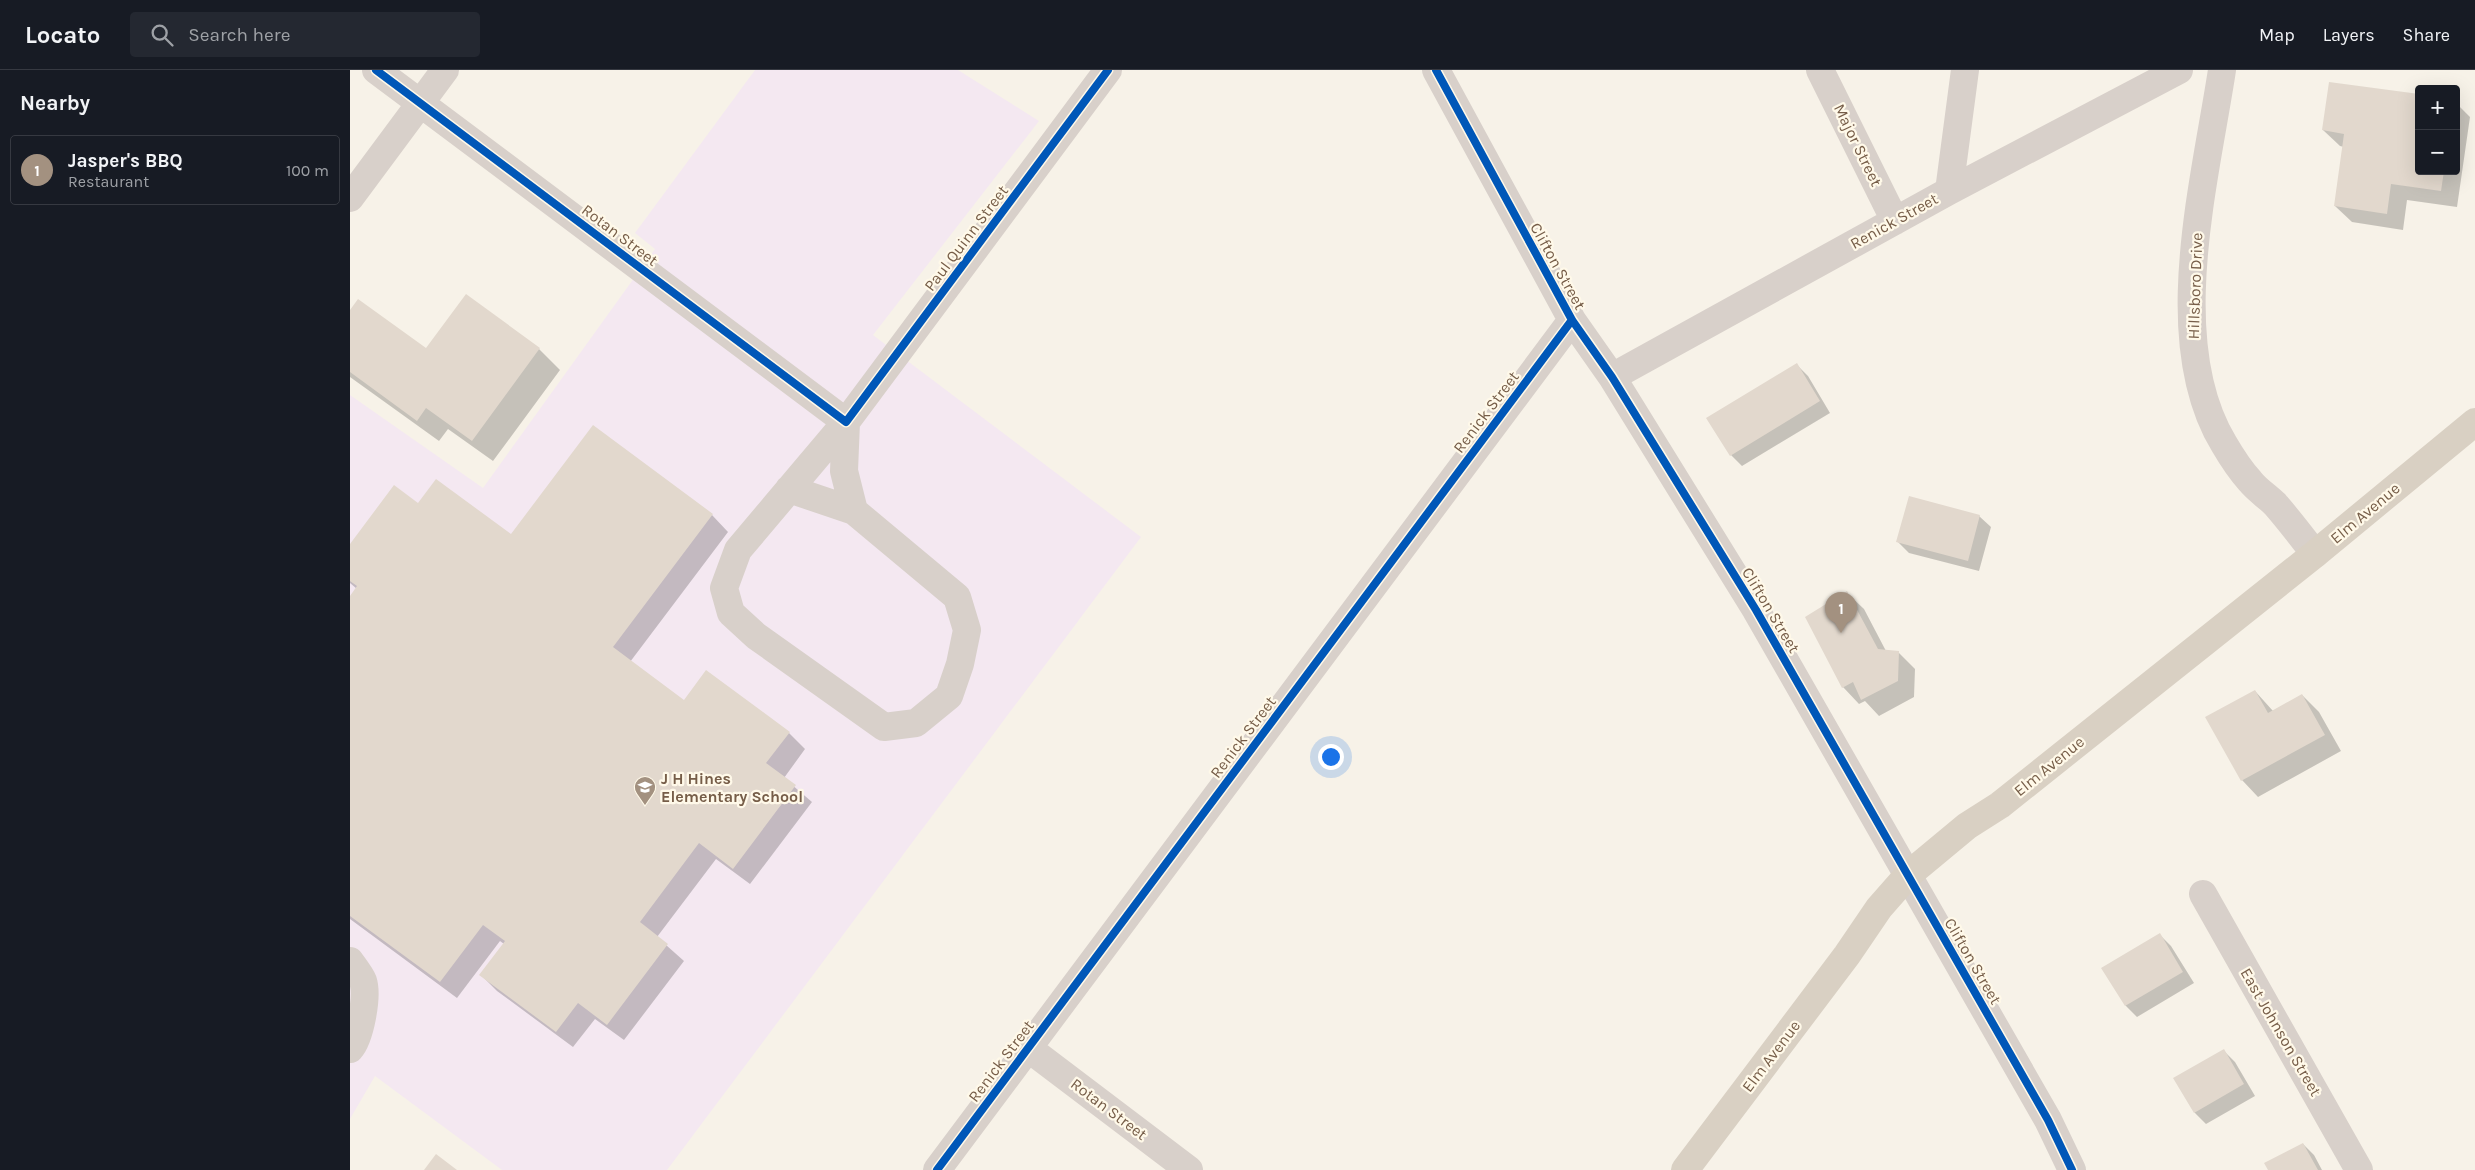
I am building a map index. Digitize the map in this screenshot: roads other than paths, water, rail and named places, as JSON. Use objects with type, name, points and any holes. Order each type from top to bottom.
[{"type":"main road","name":"Elm Avenue","points":[[1685,1170],[1879,908],[1908,875],[1968,826],[2000,805],[2315,554],[2475,422]]},
{"type":"street","name":"Rotan Street","points":[[376,70],[846,422]]},
{"type":"street","points":[[350,198],[445,70]]},
{"type":"street","name":"Paul Quinn Street","points":[[854,512],[957,597],[967,630],[960,664],[949,696],[916,723],[884,727],[756,636],[731,614],[724,588],[738,550],[846,422],[1108,70]]},
{"type":"street","name":"Clifton Street","points":[[1436,70],[1572,320],[1612,377],[1756,610],[2048,1120],[2072,1170]]},
{"type":"street","name":"Major Street","points":[[1820,70],[1895,220]]},
{"type":"street","points":[[1949,191],[1965,70]]},
{"type":"street","name":"Renick Street","points":[[1612,377],[1895,220],[2179,70]]},
{"type":"street","name":"Hillsboro Drive","points":[[2222,70],[2196,233],[2191,322],[2195,368],[2206,409],[2223,443],[2250,481],[2274,503],[2315,554]]},
{"type":"street","name":"Renick Street","points":[[937,1170],[1572,320]]},
{"type":"street","points":[[846,422],[844,471],[854,512]]},
{"type":"street","points":[[789,489],[854,512]]},
{"type":"street","name":"East Johnson Street","points":[[2203,894],[2359,1170]]},
{"type":"street","points":[[350,961],[363,982],[362,1018],[354,1045],[350,1050]]},
{"type":"street","name":"Rotan Street","points":[[1028,1048],[1190,1170]]},
{"type":"place","name":"Jasper's BBQ","points":[[1841,633]]},
{"type":"place","name":"J H Hines Elementary School","points":[[645,806]]}]
